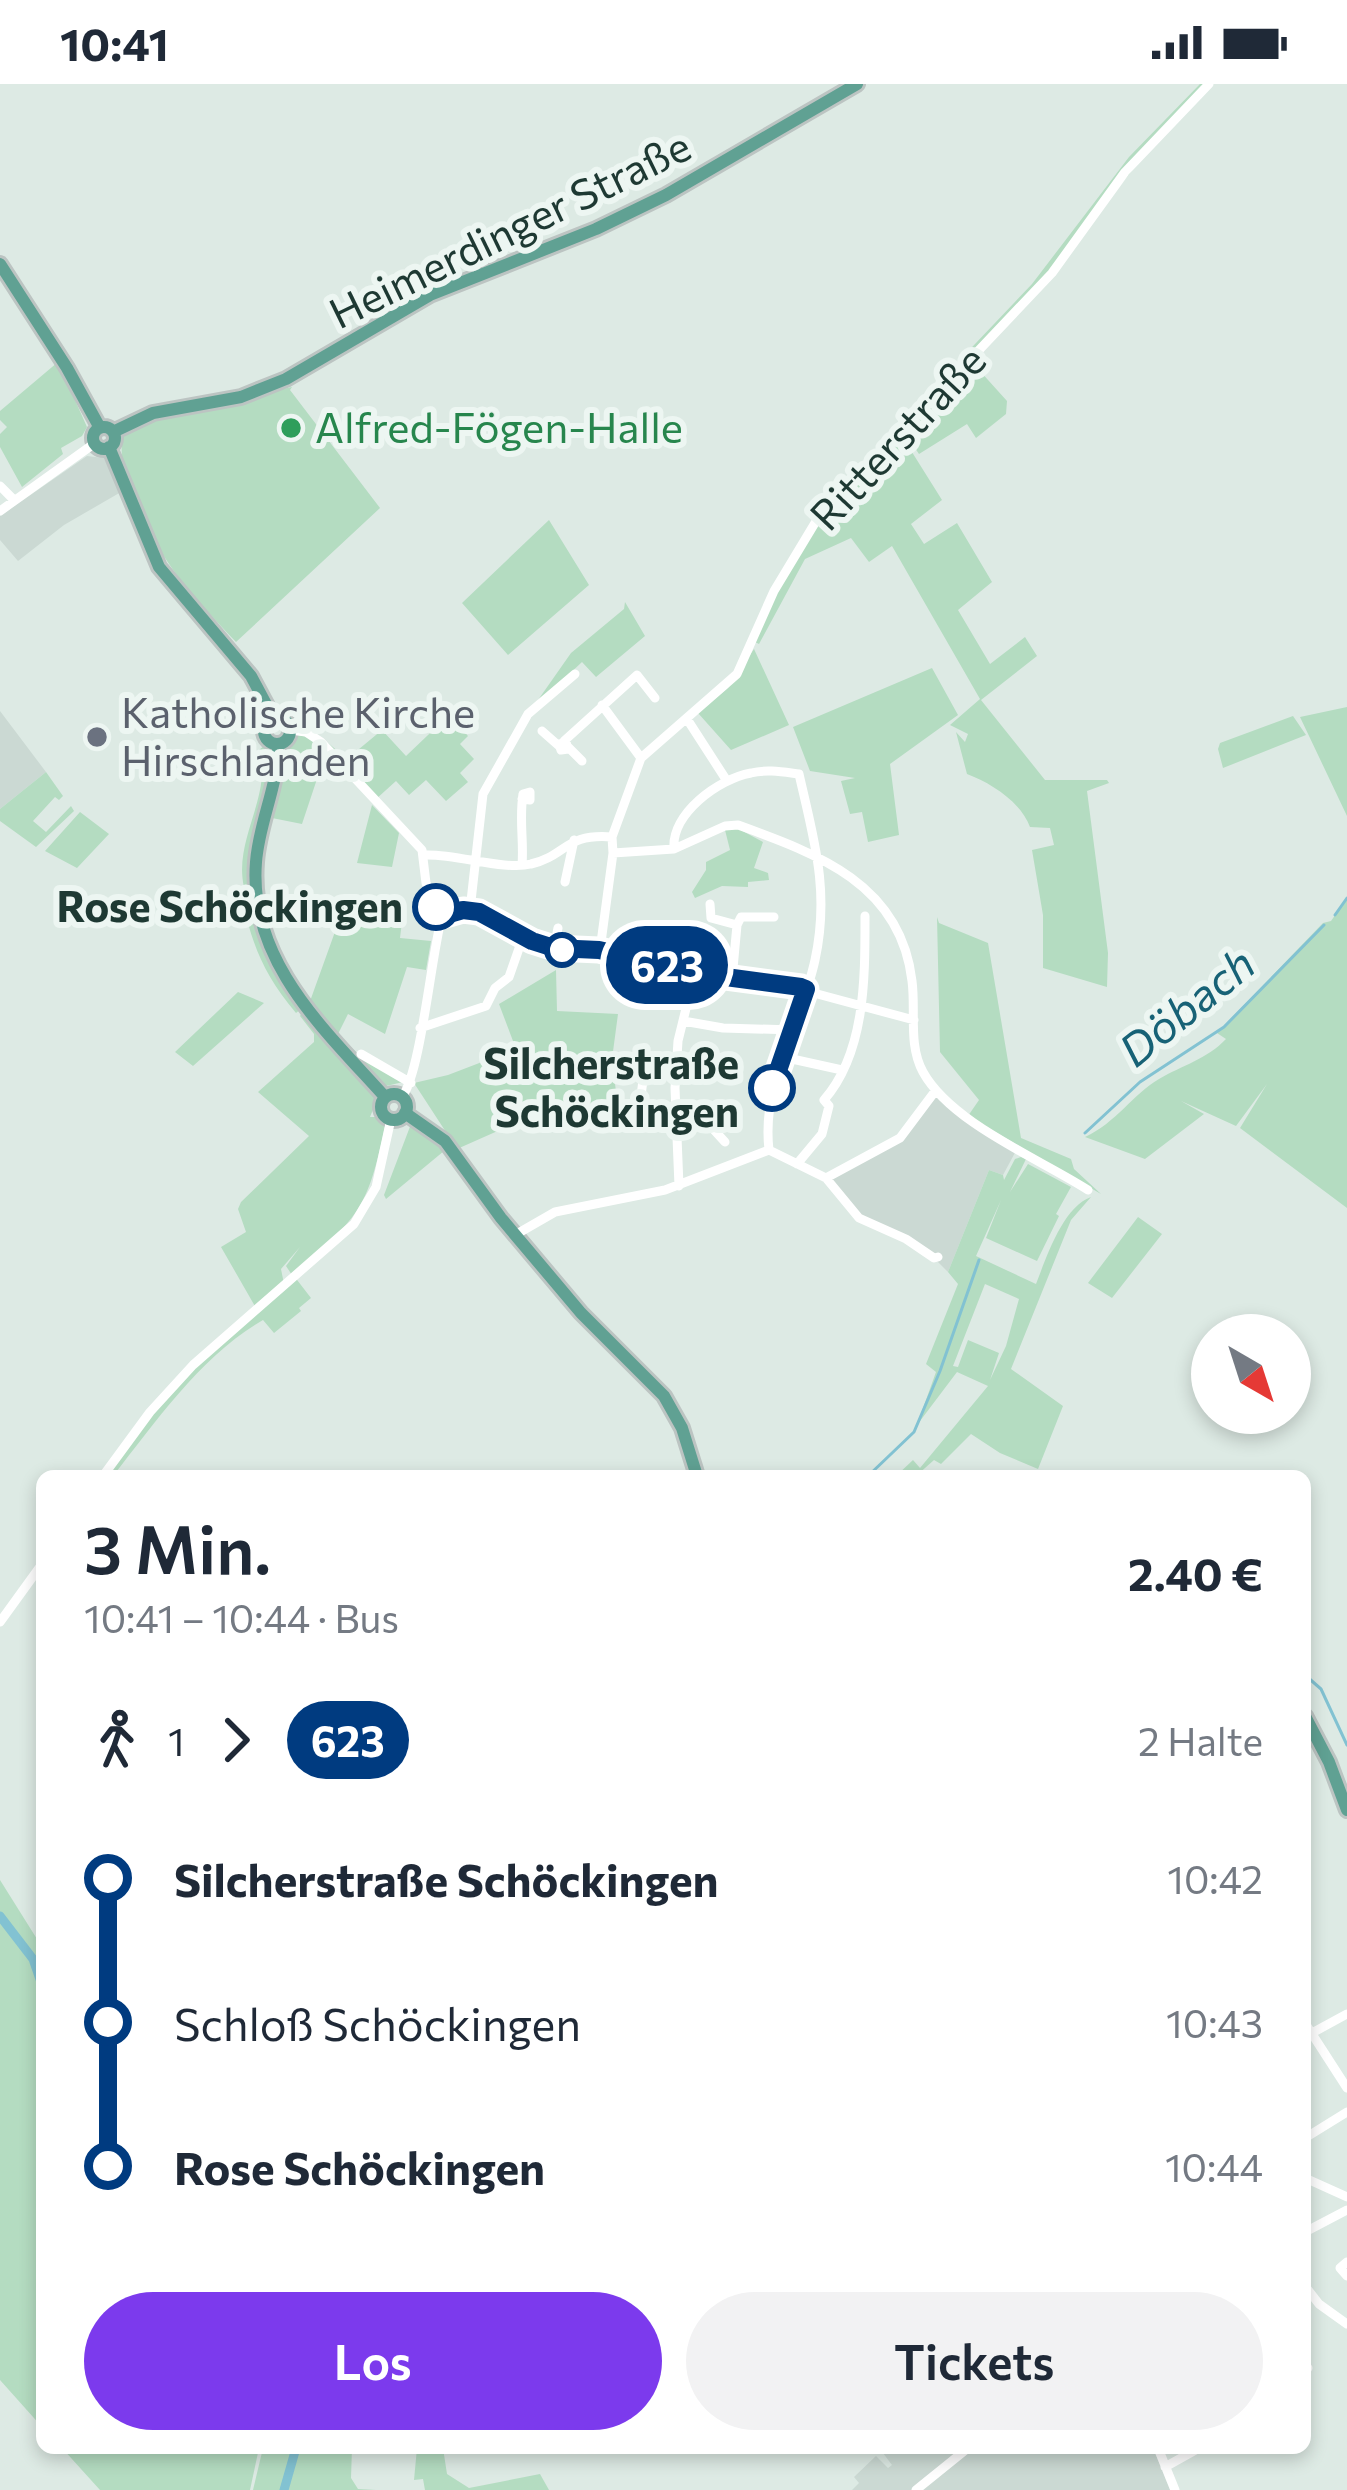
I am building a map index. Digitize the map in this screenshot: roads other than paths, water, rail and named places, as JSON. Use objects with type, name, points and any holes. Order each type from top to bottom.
[{"type":"main road","name":"Heimerdinger Straße","points":[[106,430],[153,413],[241,397],[286,379],[412,304],[596,229],[667,194],[857,84]]},
{"type":"main road","points":[[0,264],[114,441],[102,445],[158,565],[251,676],[274,719]]},
{"type":"main road","points":[[274,719],[285,721],[290,730],[287,740],[278,744],[265,734],[274,719]]},
{"type":"main road","points":[[278,744],[276,776],[256,862],[263,931],[286,982],[385,1097]]},
{"type":"main road","points":[[385,1097],[402,1097],[405,1112],[445,1141],[581,1313],[664,1396],[679,1419],[695,1470]]},
{"type":"main road","points":[[385,1097],[381,1109],[391,1120],[405,1112]]},
{"type":"main road","points":[[1311,1729],[1347,1810]]},
{"type":"street","name":"Ritterstraße","points":[[599,950],[612,837],[641,758],[737,674],[785,570],[830,498],[892,442],[1036,290],[1074,246],[1125,172],[1209,84]]},
{"type":"street","points":[[0,511],[102,445]]},
{"type":"street","points":[[0,486],[14,500]]},
{"type":"street","points":[[470,910],[483,794],[528,714],[575,674]]},
{"type":"street","points":[[564,745],[637,675],[655,698]]},
{"type":"street","points":[[602,705],[641,758]]},
{"type":"street","points":[[687,719],[727,781]]},
{"type":"street","points":[[290,730],[306,732],[321,742],[424,856],[426,883],[442,916],[411,1083],[402,1097]]},
{"type":"street","points":[[542,731],[582,761]]},
{"type":"street","points":[[674,849],[680,821],[727,781],[754,772],[800,774],[820,857],[818,939],[808,991],[773,1081],[769,1150]]},
{"type":"street","points":[[522,799],[518,823],[524,838],[522,865]]},
{"type":"street","points":[[613,853],[674,849],[724,826],[737,825],[820,857],[876,896],[910,961],[918,1060],[936,1090],[996,1137],[1088,1190]]},
{"type":"street","points":[[424,856],[522,865],[539,862],[574,840],[612,837]]},
{"type":"street","points":[[565,882],[574,840]]},
{"type":"street","points":[[710,904],[711,918],[737,925]]},
{"type":"street","points":[[442,916],[470,910],[554,948],[599,950],[808,991],[914,1020]]},
{"type":"street","points":[[796,1164],[822,1134],[829,1106],[824,1100],[838,1083],[863,1005],[865,916]]},
{"type":"street","points":[[732,979],[741,917],[774,917]]},
{"type":"street","points":[[654,962],[658,926]]},
{"type":"street","points":[[554,948],[558,928]]},
{"type":"street","points":[[420,1028],[486,1006],[495,988],[509,977],[523,937]]},
{"type":"street","points":[[679,1186],[675,1074],[695,972]]},
{"type":"street","points":[[683,1021],[723,1028],[793,1030]]},
{"type":"street","points":[[361,1054],[411,1083]]},
{"type":"street","points":[[783,1057],[842,1070]]},
{"type":"street","points":[[616,1060],[675,1074]]},
{"type":"street","points":[[641,1096],[646,1066]]},
{"type":"street","points":[[826,1178],[900,1138],[936,1090]]},
{"type":"street","points":[[626,1128],[677,1124],[694,1128],[704,1119],[725,1142]]},
{"type":"street","points":[[107,1470],[150,1412],[194,1365],[354,1224],[376,1187],[391,1120]]},
{"type":"street","points":[[515,1235],[565,1209],[679,1186],[769,1150],[826,1178],[859,1218],[938,1257]]},
{"type":"street","points":[[0,1622],[36,1572]]},
{"type":"street","points":[[1311,2027],[1347,2014]]},
{"type":"street","points":[[1311,2032],[1343,2072],[1347,2088]]},
{"type":"street","points":[[1311,2134],[1347,2112]]},
{"type":"street","points":[[1311,2181],[1347,2197]]},
{"type":"street","points":[[1311,2228],[1347,2210]]},
{"type":"street","points":[[1347,2263],[1340,2268],[1347,2276]]},
{"type":"street","points":[[1311,2294],[1347,2324]]},
{"type":"street","points":[[916,2490],[961,2454]]},
{"type":"street","points":[[1160,2454],[1175,2490]]},
{"type":"street","points":[[1165,2467],[1188,2454]]},
{"type":"waterway","name":"Döbach","points":[[1335,915],[1347,898]]},
{"type":"waterway","name":"Döbach","points":[[1085,1133],[1140,1082],[1224,1027],[1324,925]]},
{"type":"waterway","name":"Döbach","points":[[874,1470],[914,1432],[979,1260]]},
{"type":"waterway","points":[[1311,1680],[1321,1689],[1347,1745]]},
{"type":"waterway","points":[[0,1916],[36,1968]]},
{"type":"waterway","points":[[284,2490],[294,2454]]},
{"type":"place","name":"Alfred-Fögen-Halle","points":[[291,428]]},
{"type":"place","name":"Katholische Kirche Hirschlanden","points":[[97,737]]},
{"type":"place","name":"Rose Schöckingen","points":[[436,907]]},
{"type":"place","name":"Silcherstraße Schöckingen","points":[[772,1088]]}]
